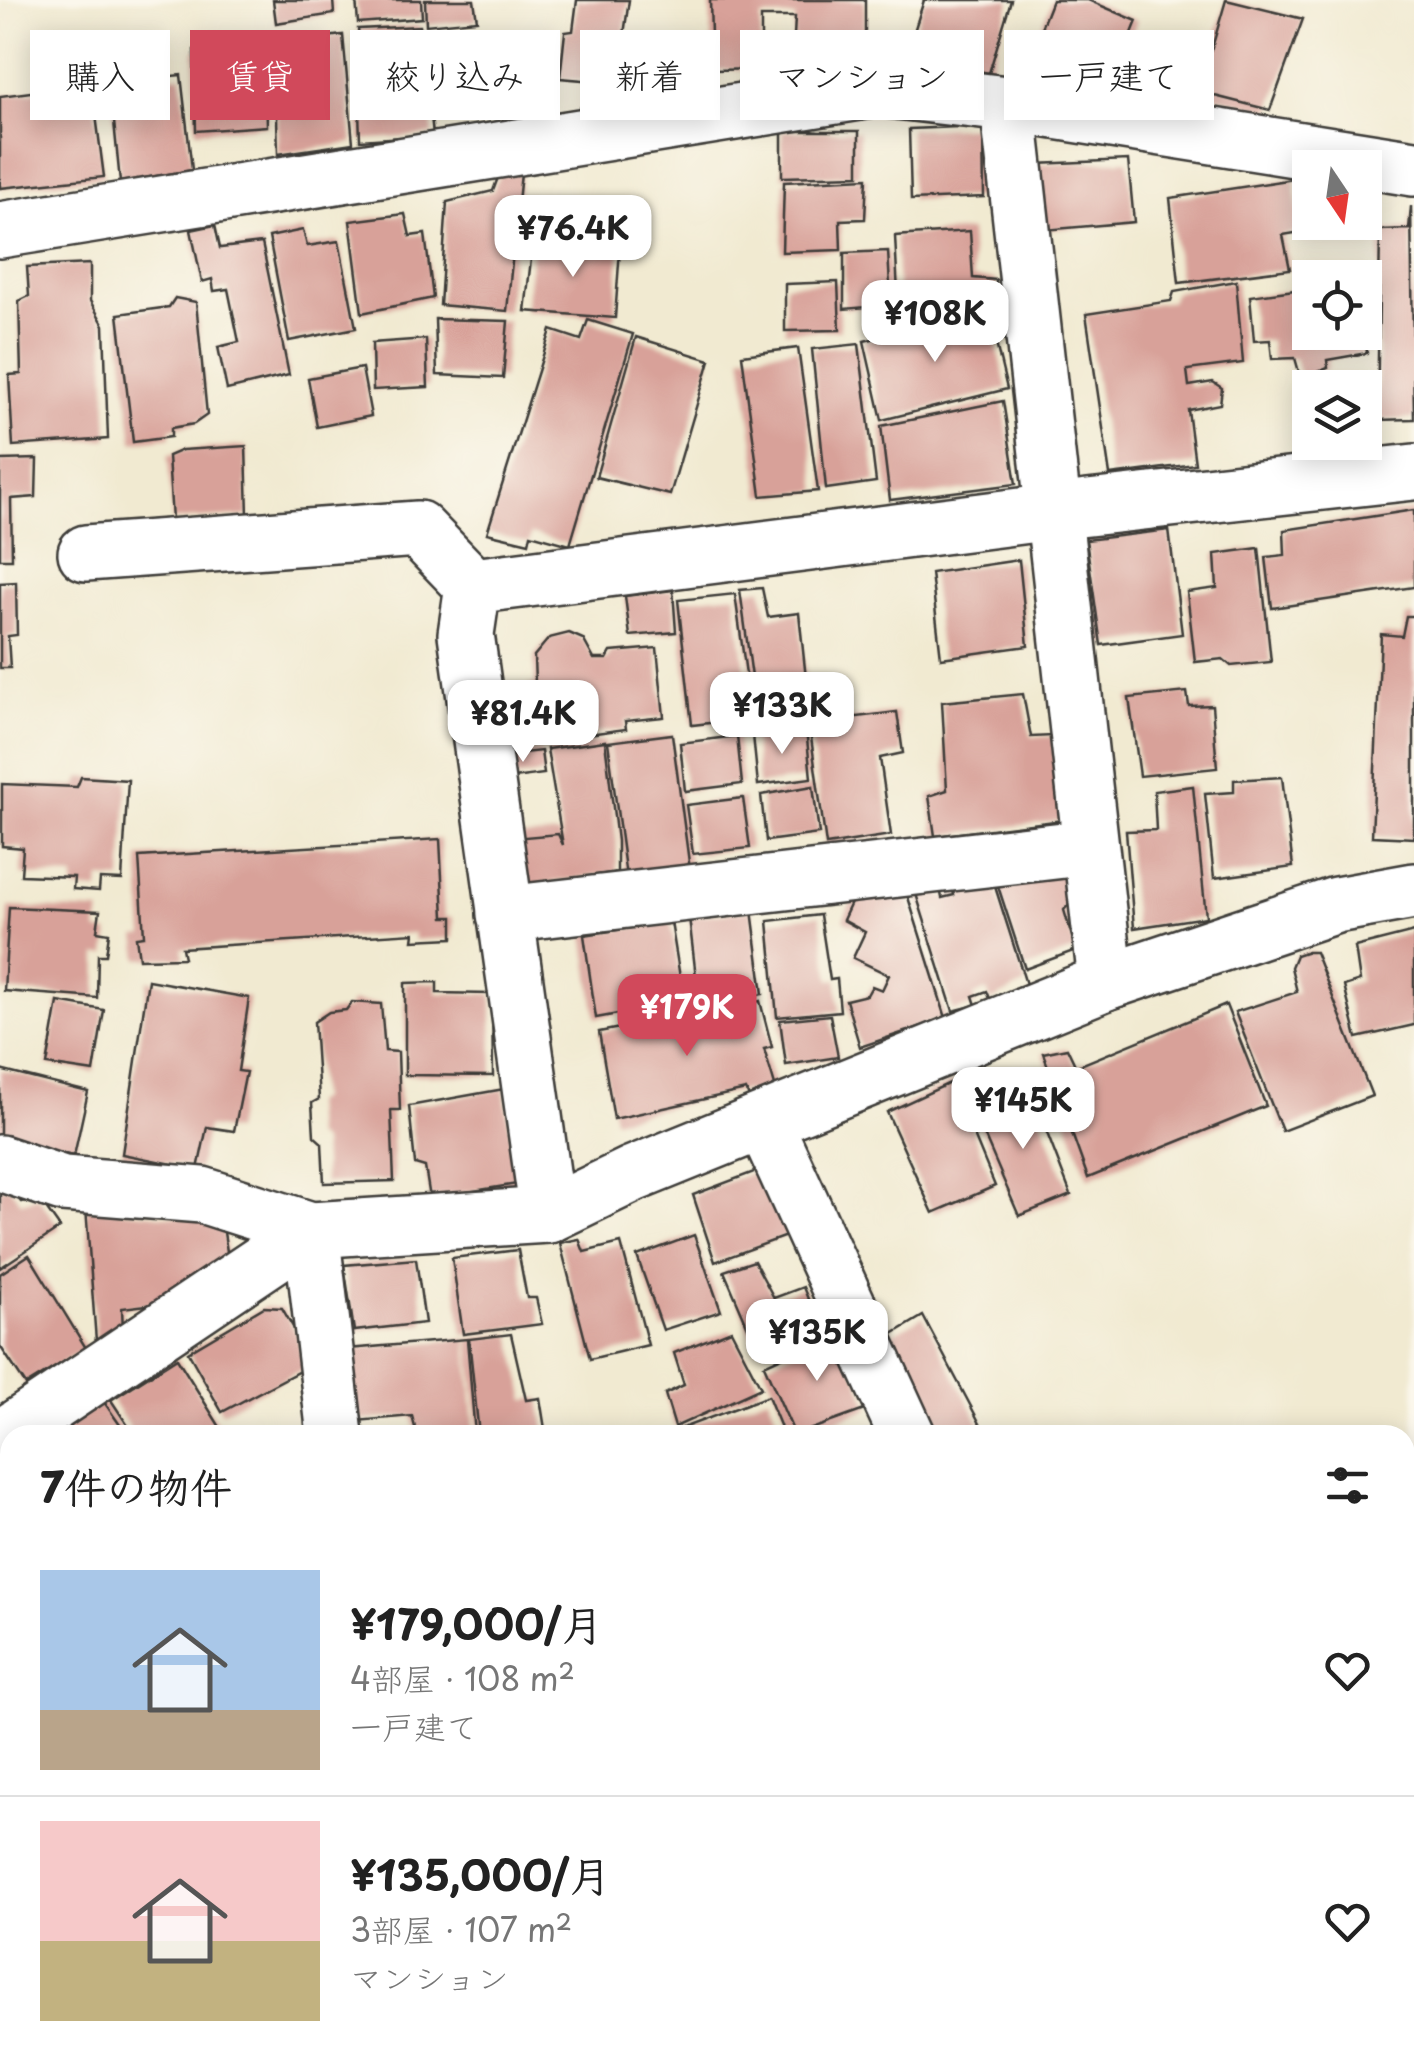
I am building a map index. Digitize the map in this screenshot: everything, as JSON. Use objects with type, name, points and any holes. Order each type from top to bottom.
[{"type":"street","points":[[0,230],[879,88],[1004,104]]},
{"type":"street","points":[[1010,120],[1106,982]]},
{"type":"street","points":[[1110,120],[1414,168]]},
{"type":"street","points":[[473,586],[1052,512],[1414,472]]},
{"type":"street","points":[[86,553],[418,529],[473,586]]},
{"type":"street","points":[[473,586],[466,634],[548,1216]]},
{"type":"street","points":[[505,914],[1090,847]]},
{"type":"street","points":[[0,1163],[62,1184],[202,1195],[311,1230],[548,1216],[633,1174],[1106,982],[1336,905],[1414,892]]},
{"type":"street","points":[[764,1122],[902,1425]]},
{"type":"street","points":[[311,1230],[334,1425]]},
{"type":"street","points":[[21,1425],[311,1230]]},
{"type":"building","points":[[273,0],[333,0],[334,14],[276,23]]},
{"type":"building","points":[[356,0],[421,0],[422,18],[358,23]]},
{"type":"building","points":[[425,0],[474,0],[477,20],[426,25]]},
{"type":"building","points":[[577,0],[629,0],[625,30],[580,30],[580,80],[560,78],[565,32],[573,31]]},
{"type":"building","points":[[710,0],[865,0],[865,30],[794,30],[795,17],[761,17],[761,30],[740,30],[740,69],[720,70],[720,30],[711,30]]},
{"type":"building","points":[[924,0],[1011,0],[989,73],[984,72],[984,30],[915,30]]},
{"type":"building","points":[[1052,0],[1088,0],[1137,21],[1133,30],[1040,30]]},
{"type":"building","points":[[1226,0],[1303,19],[1270,110],[1214,96],[1214,41]]},
{"type":"building","points":[[420,26],[420,30],[358,30]]},
{"type":"building","points":[[343,35],[353,143],[278,154],[277,120],[330,120],[330,37]]},
{"type":"building","points":[[181,75],[192,170],[120,182],[114,120],[170,120],[170,76]]},
{"type":"building","points":[[30,92],[30,120],[97,120],[104,177],[0,188],[0,96]]},
{"type":"building","points":[[196,120],[267,120],[267,126],[196,131]]},
{"type":"building","points":[[359,120],[431,120],[433,135],[360,140]]},
{"type":"building","points":[[983,126],[984,197],[911,200],[909,129]]},
{"type":"building","points":[[782,131],[859,131],[859,175],[782,177]]},
{"type":"building","points":[[1128,160],[1134,222],[1045,230],[1036,164]]},
{"type":"building","points":[[521,173],[507,311],[440,305],[447,202],[493,191],[499,175]]},
{"type":"building","points":[[867,178],[865,219],[840,220],[841,250],[782,252],[784,182]]},
{"type":"building","points":[[1292,179],[1292,234],[1283,235],[1290,269],[1179,283],[1170,198]]},
{"type":"building","points":[[1411,206],[1414,419],[1382,420],[1382,370],[1378,370],[1378,350],[1382,350],[1380,240],[1382,230],[1409,229]]},
{"type":"building","points":[[405,214],[410,236],[425,234],[433,298],[362,313],[350,221]]},
{"type":"building","points":[[215,225],[220,248],[262,243],[289,375],[227,390],[218,347],[239,342],[228,289],[214,291],[212,279],[202,282],[191,230]]},
{"type":"building","points":[[303,230],[307,246],[339,241],[356,328],[289,341],[269,237]]},
{"type":"building","points":[[970,231],[973,278],[996,280],[995,305],[899,313],[895,236]]},
{"type":"building","points":[[533,242],[620,249],[615,318],[525,311]]},
{"type":"building","points":[[888,251],[891,305],[844,309],[844,253]]},
{"type":"building","points":[[90,264],[90,301],[104,325],[108,439],[13,446],[9,375],[21,374],[19,301],[29,296],[27,267]]},
{"type":"building","points":[[1236,281],[1243,363],[1187,370],[1189,386],[1213,382],[1222,388],[1220,404],[1188,410],[1195,464],[1110,475],[1086,314],[1171,301],[1174,292]]},
{"type":"building","points":[[838,282],[840,330],[785,331],[785,284]]},
{"type":"building","points":[[1292,290],[1292,350],[1367,353],[1327,360],[1328,368],[1323,370],[1298,370],[1295,358],[1272,359],[1270,340],[1254,341],[1250,296]]},
{"type":"building","points":[[175,298],[196,302],[207,415],[194,424],[171,428],[171,437],[133,442],[118,314],[169,307]]},
{"type":"building","points":[[988,310],[1007,389],[882,420],[864,341]]},
{"type":"building","points":[[435,319],[508,321],[503,378],[437,375]]},
{"type":"building","points":[[588,320],[633,334],[570,545],[531,534],[529,543],[487,533],[551,330],[581,340]]},
{"type":"building","points":[[636,337],[710,360],[670,495],[596,477]]},
{"type":"building","points":[[426,339],[428,387],[373,390],[372,343]]},
{"type":"building","points":[[859,344],[876,482],[826,489],[812,349]]},
{"type":"building","points":[[798,348],[818,491],[761,496],[742,355]]},
{"type":"building","points":[[362,368],[371,416],[317,427],[308,378]]},
{"type":"building","points":[[1003,401],[1016,484],[890,500],[881,426]]},
{"type":"building","points":[[246,446],[248,516],[172,520],[168,456],[182,450]]},
{"type":"building","points":[[37,459],[36,497],[11,499],[12,559],[0,559],[0,460]]},
{"type":"building","points":[[1414,510],[1414,587],[1272,608],[1266,557],[1285,555],[1284,530]]},
{"type":"building","points":[[1169,530],[1182,634],[1101,645],[1086,540]]},
{"type":"building","points":[[1259,548],[1271,662],[1231,666],[1223,659],[1195,662],[1187,592],[1217,588],[1215,554]]},
{"type":"building","points":[[1019,560],[1028,646],[941,658],[931,573]]},
{"type":"building","points":[[16,582],[17,635],[8,636],[10,668],[0,668],[0,583]]},
{"type":"building","points":[[762,588],[768,617],[799,613],[810,716],[758,721],[740,590]]},
{"type":"building","points":[[673,590],[676,632],[630,636],[625,596]]},
{"type":"building","points":[[735,594],[752,718],[692,725],[678,600]]},
{"type":"building","points":[[1406,616],[1414,616],[1414,838],[1372,836],[1381,634],[1402,636]]},
{"type":"building","points":[[569,633],[583,639],[594,659],[607,659],[611,652],[657,648],[664,717],[625,721],[626,729],[536,741],[528,686],[535,684],[534,656],[549,638]]},
{"type":"building","points":[[1187,692],[1189,706],[1212,705],[1217,768],[1140,776],[1129,698]]},
{"type":"building","points":[[1023,694],[1031,737],[1053,736],[1063,820],[935,836],[929,796],[947,790],[942,702]]},
{"type":"building","points":[[897,712],[903,753],[880,758],[891,835],[826,845],[809,723]]},
{"type":"building","points":[[806,729],[811,778],[758,785],[753,735]]},
{"type":"building","points":[[672,734],[690,870],[626,877],[608,742]]},
{"type":"building","points":[[737,736],[742,784],[685,791],[680,743]]},
{"type":"building","points":[[605,741],[617,872],[524,887],[513,838],[558,834],[563,845],[547,749]]},
{"type":"building","points":[[541,751],[544,774],[505,779],[503,755]]},
{"type":"building","points":[[81,777],[128,780],[122,880],[100,879],[99,891],[73,889],[74,877],[21,875],[23,848],[2,846],[2,784],[77,787]]},
{"type":"building","points":[[1282,777],[1293,867],[1214,878],[1205,794],[1234,792],[1234,780]]},
{"type":"building","points":[[813,786],[819,834],[766,841],[761,795]]},
{"type":"building","points":[[1193,786],[1206,917],[1134,928],[1126,831],[1156,830],[1154,791]]},
{"type":"building","points":[[743,798],[750,848],[693,854],[686,805]]},
{"type":"building","points":[[440,839],[444,917],[453,917],[453,938],[413,940],[414,933],[182,948],[184,958],[139,959],[136,937],[144,936],[139,857]]},
{"type":"building","points":[[1066,870],[1070,903],[1064,910],[1076,950],[1025,969],[996,880]]},
{"type":"building","points":[[991,874],[1026,984],[991,1001],[987,991],[973,996],[976,1005],[953,1011],[916,894],[940,888],[942,898],[954,895],[950,877]]},
{"type":"building","points":[[858,888],[907,894],[946,1018],[860,1047],[846,1000],[867,995],[872,986],[882,990],[889,975],[853,958],[865,932],[843,920]]},
{"type":"building","points":[[9,907],[100,911],[97,931],[109,933],[106,955],[98,955],[97,998],[4,991]]},
{"type":"building","points":[[752,910],[763,994],[741,998],[738,990],[698,994],[689,917]]},
{"type":"building","points":[[820,915],[830,980],[837,979],[840,1011],[777,1017],[768,921]]},
{"type":"building","points":[[671,922],[684,1002],[596,1018],[584,935]]},
{"type":"building","points":[[1414,932],[1414,1025],[1357,1038],[1344,986],[1360,981],[1355,947]]},
{"type":"building","points":[[1315,952],[1372,1096],[1282,1131],[1235,1012],[1297,992],[1291,967],[1296,955]]},
{"type":"building","points":[[148,980],[249,998],[238,1071],[246,1072],[234,1131],[207,1127],[198,1169],[122,1154]]},
{"type":"building","points":[[437,982],[437,993],[492,994],[493,1076],[405,1075],[405,983]]},
{"type":"building","points":[[760,1001],[772,1047],[764,1049],[776,1089],[750,1099],[746,1090],[614,1119],[599,1032]]},
{"type":"building","points":[[58,1002],[104,1010],[94,1072],[47,1065]]},
{"type":"building","points":[[352,1002],[381,1004],[385,1051],[398,1052],[400,1110],[391,1110],[394,1181],[324,1183],[322,1143],[314,1136],[312,1103],[319,1099],[314,1022],[329,1012],[346,1010]]},
{"type":"building","points":[[1226,1005],[1266,1106],[1088,1178],[1043,1053],[1067,1048],[1076,1067]]},
{"type":"building","points":[[830,1015],[838,1057],[786,1065],[780,1020]]},
{"type":"building","points":[[0,1070],[88,1092],[74,1156],[0,1141]]},
{"type":"building","points":[[952,1082],[995,1186],[933,1213],[887,1112]]},
{"type":"building","points":[[504,1089],[517,1184],[430,1198],[425,1167],[415,1164],[409,1106]]},
{"type":"building","points":[[1030,1089],[1071,1195],[1019,1216],[973,1109]]},
{"type":"building","points":[[767,1167],[797,1232],[715,1262],[693,1195]]},
{"type":"building","points":[[0,1188],[10,1188],[21,1202],[38,1197],[60,1228],[0,1268]]},
{"type":"building","points":[[86,1208],[201,1219],[223,1226],[228,1258],[163,1303],[122,1308],[123,1331],[96,1341]]},
{"type":"building","points":[[694,1235],[721,1311],[663,1330],[637,1256]]},
{"type":"building","points":[[579,1239],[584,1252],[621,1243],[648,1345],[590,1359],[560,1243]]},
{"type":"building","points":[[518,1250],[527,1298],[536,1298],[542,1324],[463,1334],[452,1258]]},
{"type":"building","points":[[29,1255],[86,1348],[26,1385],[0,1346],[0,1274]]},
{"type":"building","points":[[416,1259],[425,1323],[354,1331],[344,1265]]},
{"type":"building","points":[[754,1261],[774,1298],[803,1287],[818,1323],[757,1348],[724,1271]]},
{"type":"building","points":[[264,1307],[282,1308],[298,1336],[305,1368],[222,1412],[188,1352]]},
{"type":"building","points":[[923,1316],[981,1425],[924,1425],[878,1343]]},
{"type":"building","points":[[731,1330],[761,1388],[674,1425],[665,1394],[684,1385],[674,1353]]},
{"type":"building","points":[[838,1331],[870,1408],[823,1425],[791,1425],[764,1365]]},
{"type":"building","points":[[511,1334],[526,1400],[540,1398],[544,1425],[478,1425],[469,1339]]},
{"type":"building","points":[[467,1339],[474,1425],[414,1425],[412,1416],[357,1421],[348,1349]]},
{"type":"building","points":[[177,1358],[219,1425],[127,1425],[111,1400]]},
{"type":"building","points":[[768,1396],[780,1425],[690,1425]]},
{"type":"building","points":[[104,1402],[120,1425],[68,1425]]}]
